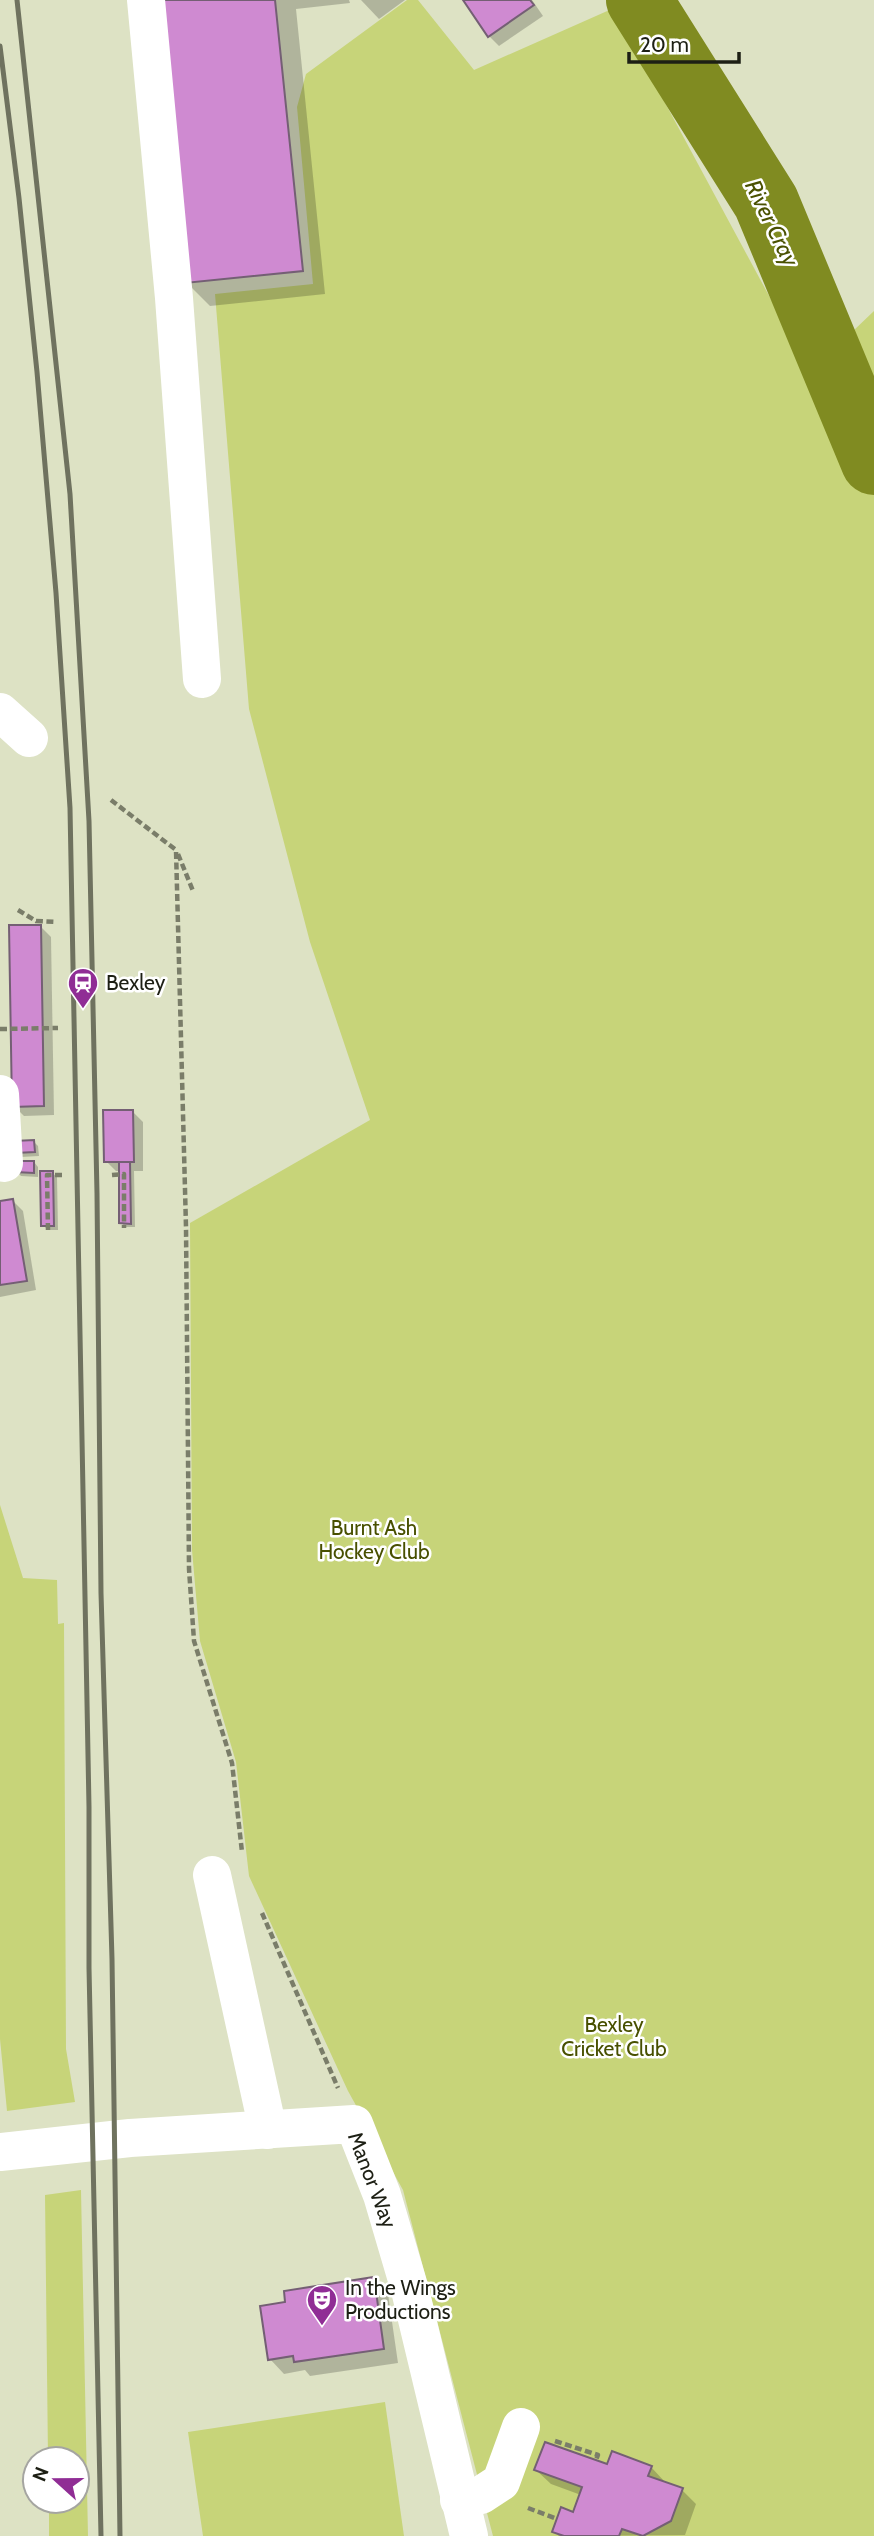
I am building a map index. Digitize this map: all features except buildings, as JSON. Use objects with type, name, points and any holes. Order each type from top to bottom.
[{"type":"street","points":[[146,0],[174,298],[202,679]]},
{"type":"street","points":[[0,712],[29,738]]},
{"type":"street","points":[[0,1094],[4,1163]]},
{"type":"street","points":[[228,1868],[268,2130]]},
{"type":"street","name":"Manor Way","points":[[0,2152],[130,2138],[354,2124],[382,2196],[410,2290],[464,2518]]},
{"type":"street","points":[[464,2518],[481,2495],[501,2482],[522,2427]]},
{"type":"path","points":[[111,800],[176,850],[193,891]]},
{"type":"path","points":[[176,850],[186,1227],[189,1569],[194,1641],[231,1755],[228,1868]]},
{"type":"path","points":[[18,910],[36,921],[56,922]]},
{"type":"path","points":[[0,1029],[58,1028]]},
{"type":"path","points":[[112,1175],[124,1174],[124,1228]]},
{"type":"path","points":[[48,1230],[47,1175],[62,1175]]},
{"type":"path","points":[[261,1912],[354,2124]]},
{"type":"green space","points":[[407,0],[418,0],[474,70],[614,8],[810,372],[874,311],[874,2536],[493,2536],[403,2190],[348,2091],[249,1876],[236,1762],[200,1641],[192,1550],[190,1223],[370,1120],[310,942],[249,709],[215,294],[313,284],[297,107],[306,74]]},
{"type":"green space","points":[[0,1505],[23,1578],[57,1580],[58,1624],[64,1623],[66,2049],[75,2102],[7,2111],[0,2039]]},
{"type":"green space","points":[[81,2190],[86,2445],[48,2445],[45,2195]]},
{"type":"green space","points":[[385,2402],[404,2536],[203,2536],[188,2432]]},
{"type":"green space","points":[[49,2515],[88,2515],[88,2536],[49,2536]]},
{"type":"waterway","name":"River Cray","points":[[639,0],[766,202],[874,462]]},
{"type":"railway","points":[[17,0],[70,494],[89,821],[97,1193],[101,1593],[112,1959],[120,2536]]},
{"type":"railway","points":[[0,46],[37,372],[56,593],[70,808],[101,2536]]},
{"type":"place","name":"Bexley","points":[[83,1010]]},
{"type":"place","name":"In the Wings Productions","points":[[322,2327]]},
{"type":"park label","name":"Burnt Ash Hockey Club","points":[[374,1540]]},
{"type":"park label","name":"Bexley Cricket Club","points":[[614,2037]]}]
